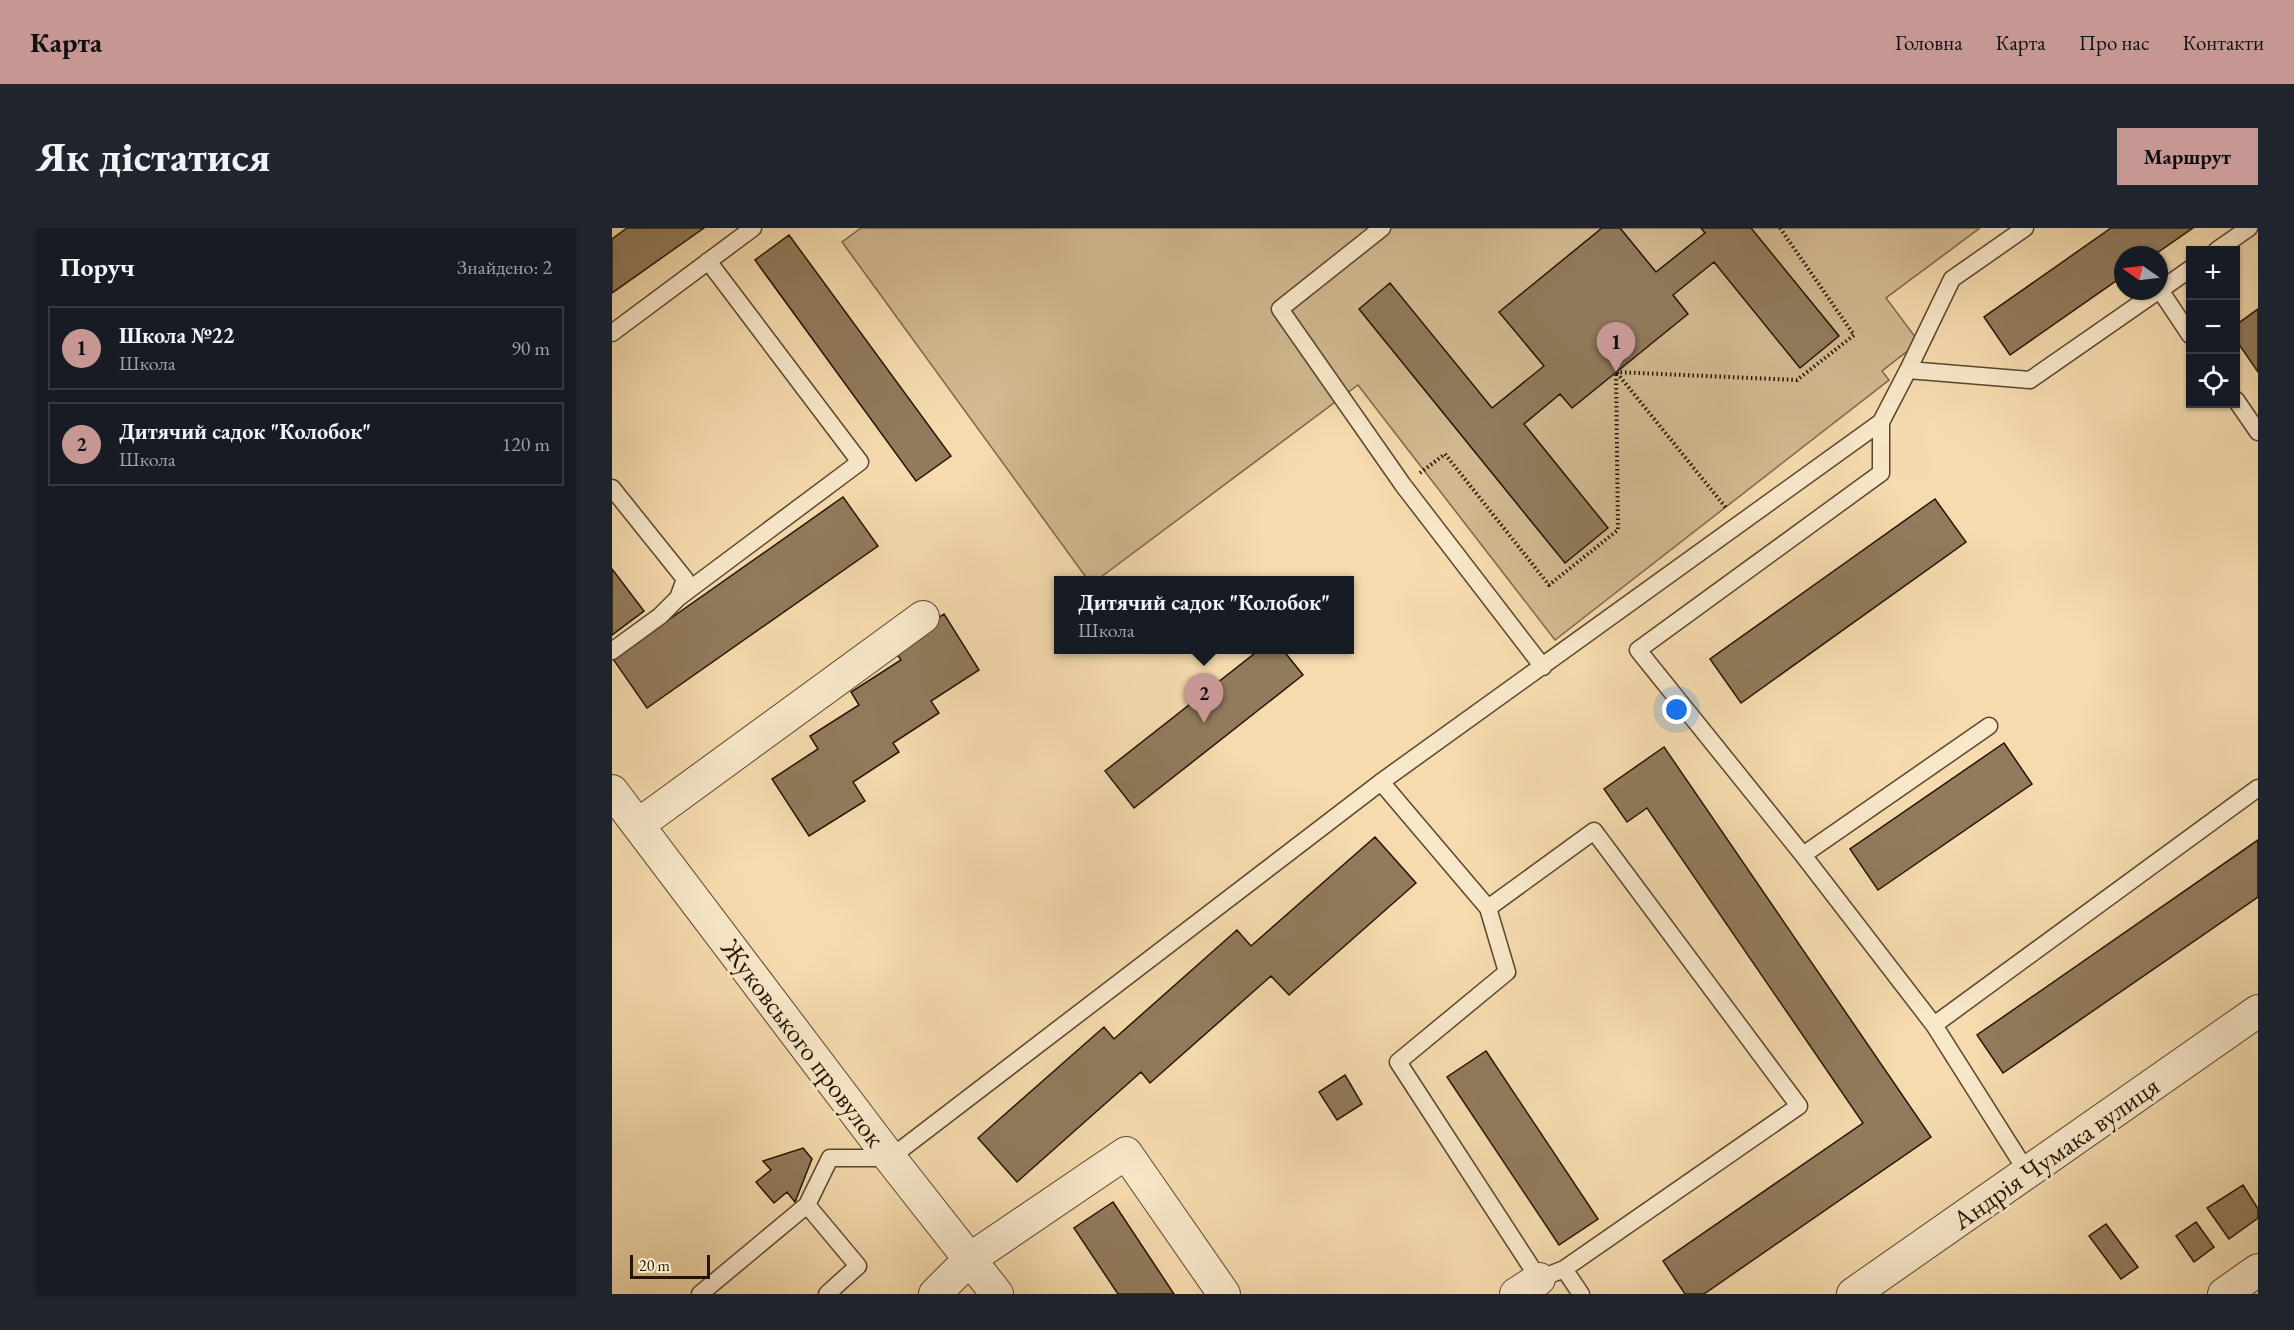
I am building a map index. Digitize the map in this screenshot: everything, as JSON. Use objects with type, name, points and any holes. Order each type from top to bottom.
[{"type":"street","points":[[638,825],[923,617]]},
{"type":"street","name":"Жуковського провулок","points":[[612,791],[890,1158],[997,1294]]},
{"type":"street","name":"Андрія Чумака вулиця","points":[[1853,1294],[2258,1011]]},
{"type":"street","points":[[935,1294],[970,1259],[1126,1153],[1224,1294]]},
{"type":"street","points":[[2224,1294],[2258,1270]]},
{"type":"lane","points":[[612,333],[753,228]]},
{"type":"lane","points":[[1382,228],[1280,309],[1403,486],[1542,667]]},
{"type":"lane","points":[[700,1294],[807,1205],[830,1158],[890,1158],[1381,783],[1881,422],[1952,279],[2025,228]]},
{"type":"lane","points":[[2223,246],[2249,228]]},
{"type":"lane","points":[[612,651],[660,616],[678,598],[860,462],[708,261]]},
{"type":"lane","points":[[2168,285],[2186,272]]},
{"type":"lane","points":[[1908,370],[2030,380],[2146,300]]},
{"type":"lane","points":[[2165,300],[2186,329]]},
{"type":"lane","points":[[2240,407],[2258,432]]},
{"type":"lane","points":[[1881,422],[1881,473],[1638,650],[1803,855],[1934,1024],[2027,1172]]},
{"type":"lane","points":[[612,488],[685,579],[678,598]]},
{"type":"lane","points":[[1803,855],[1989,726]]},
{"type":"lane","points":[[1381,783],[1488,909],[1507,972],[1398,1062],[1540,1280],[1581,1294]]},
{"type":"lane","points":[[1934,1024],[2258,788]]},
{"type":"lane","points":[[1488,909],[1594,831],[1799,1106],[1540,1280]]},
{"type":"lane","points":[[807,1205],[858,1266],[827,1294]]},
{"type":"path","points":[[1617,372],[1797,380],[1854,335],[1780,228]]},
{"type":"path","points":[[1403,486],[1445,454],[1550,585],[1618,530],[1617,372]]},
{"type":"path","points":[[1617,372],[1738,524]]},
{"type":"shaded area","points":[[861,228],[1980,228],[1886,298],[1919,342],[1882,371],[1889,380],[1555,640],[1358,385],[1102,576],[1085,576],[842,242]]},
{"type":"building","points":[[627,228],[704,228],[612,293],[612,239]]},
{"type":"building","points":[[1602,228],[1620,228],[1656,272],[1705,233],[1701,228],[1751,228],[1839,336],[1800,368],[1714,262],[1673,295],[1688,314],[1572,408],[1560,394],[1524,424],[1608,528],[1565,563],[1359,309],[1390,283],[1492,408],[1544,366],[1499,312]]},
{"type":"building","points":[[2111,228],[2193,228],[2167,246],[2114,246],[2114,282],[2010,355],[1984,317]]},
{"type":"building","points":[[789,235],[951,456],[916,481],[755,260]]},
{"type":"building","points":[[2258,309],[2258,372],[2240,346],[2240,322]]},
{"type":"building","points":[[843,497],[878,546],[647,708],[613,659]]},
{"type":"building","points":[[1935,499],[1966,542],[1741,703],[1710,659]]},
{"type":"building","points":[[612,569],[644,611],[612,635]]},
{"type":"building","points":[[944,614],[979,670],[931,701],[939,713],[893,743],[899,752],[853,782],[865,801],[809,836],[772,779],[818,749],[810,736],[859,705],[851,692],[901,660],[892,647]]},
{"type":"building","points":[[1254,654],[1286,654],[1303,675],[1134,808],[1105,771]]},
{"type":"building","points":[[2004,743],[2032,784],[1878,890],[1850,849]]},
{"type":"building","points":[[1664,747],[1931,1137],[1704,1294],[1685,1294],[1663,1261],[1863,1123],[1647,808],[1627,822],[1604,789]]},
{"type":"building","points":[[1375,837],[1416,883],[1289,995],[1271,976],[1150,1083],[1141,1072],[1017,1182],[978,1138],[1104,1027],[1114,1039],[1237,930],[1251,946]]},
{"type":"building","points":[[2258,840],[2258,897],[2003,1073],[1977,1035]]},
{"type":"building","points":[[1486,1051],[1598,1219],[1559,1245],[1447,1077]]},
{"type":"building","points":[[1345,1075],[1362,1104],[1337,1120],[1319,1092]]},
{"type":"building","points":[[803,1148],[812,1159],[795,1202],[787,1192],[774,1203],[756,1182],[771,1170],[763,1161]]},
{"type":"building","points":[[2243,1185],[2258,1209],[2258,1218],[2229,1239],[2207,1208]]},
{"type":"building","points":[[1113,1202],[1174,1294],[1118,1294],[1074,1228]]},
{"type":"building","points":[[2196,1222],[2214,1247],[2194,1262],[2176,1236]]},
{"type":"building","points":[[2106,1224],[2138,1267],[2121,1279],[2089,1236]]},
{"type":"place","name":"Школа №22","points":[[1616,372]]},
{"type":"place","name":"Дитячий садок \"Колобок\"","points":[[1204,723]]}]
